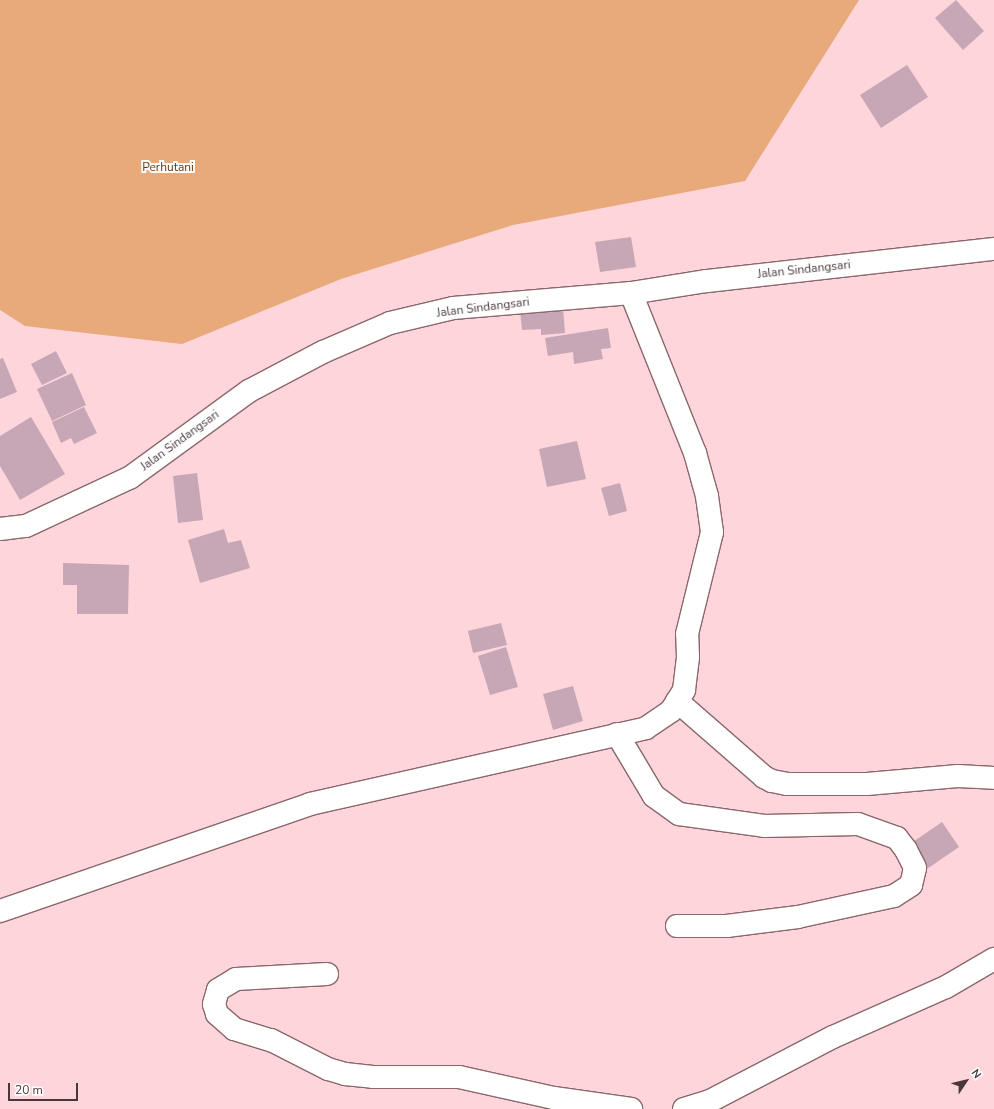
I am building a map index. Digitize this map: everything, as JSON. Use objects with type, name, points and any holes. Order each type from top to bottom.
[{"type":"street","name":"Jalan Sindangsari","points":[[0,529],[26,526],[131,477],[249,391],[322,352],[390,323],[453,308],[631,293],[707,281],[994,249]]},
{"type":"street","points":[[0,912],[310,804],[646,728],[671,711],[684,690],[688,657],[687,634],[712,532],[707,496],[695,453],[631,293]]},
{"type":"street","points":[[677,701],[764,777],[772,781],[787,784],[867,784],[958,776],[994,778]]},
{"type":"street","points":[[617,734],[654,796],[679,814],[764,826],[858,824],[897,838],[906,850],[915,868],[911,885],[894,896],[791,918],[727,926],[677,926]]},
{"type":"street","points":[[684,1109],[710,1101],[833,1037],[946,987],[994,959]]},
{"type":"street","points":[[327,974],[236,979],[218,990],[214,1004],[217,1014],[234,1029],[271,1040],[328,1069],[345,1074],[373,1077],[459,1077],[554,1098],[630,1109]]},
{"type":"green space","name":"Perhutani","points":[[0,0],[859,0],[745,181],[513,225],[341,279],[182,344],[25,326],[0,310]]},
{"type":"building","points":[[956,0],[984,31],[963,50],[935,18]]},
{"type":"building","points":[[907,65],[928,97],[881,128],[860,95]]},
{"type":"building","points":[[631,237],[636,267],[600,272],[595,242]]},
{"type":"building","points":[[563,308],[565,333],[541,335],[541,329],[522,330],[520,310]]},
{"type":"building","points":[[608,328],[611,348],[601,349],[603,359],[574,364],[573,352],[548,356],[545,338]]},
{"type":"building","points":[[56,351],[67,373],[42,385],[31,364]]},
{"type":"building","points":[[3,358],[17,392],[0,399],[0,359]]},
{"type":"building","points":[[72,373],[86,405],[52,421],[37,389]]},
{"type":"building","points":[[84,407],[97,433],[74,444],[71,438],[61,443],[52,422]]},
{"type":"building","points":[[31,417],[65,474],[20,500],[0,466],[0,436]]},
{"type":"building","points":[[577,441],[586,479],[547,487],[539,449]]},
{"type":"building","points":[[197,473],[203,520],[178,523],[173,476]]},
{"type":"building","points":[[620,483],[627,511],[609,516],[601,488]]},
{"type":"building","points":[[224,529],[228,543],[241,540],[250,568],[200,583],[188,540]]},
{"type":"building","points":[[63,563],[129,565],[128,614],[77,614],[77,585],[63,585]]},
{"type":"building","points":[[501,623],[507,645],[473,653],[468,631]]},
{"type":"building","points":[[506,647],[518,687],[490,695],[478,656]]},
{"type":"building","points":[[573,686],[583,721],[553,730],[543,694]]},
{"type":"building","points":[[942,822],[959,847],[924,871],[907,846]]}]
